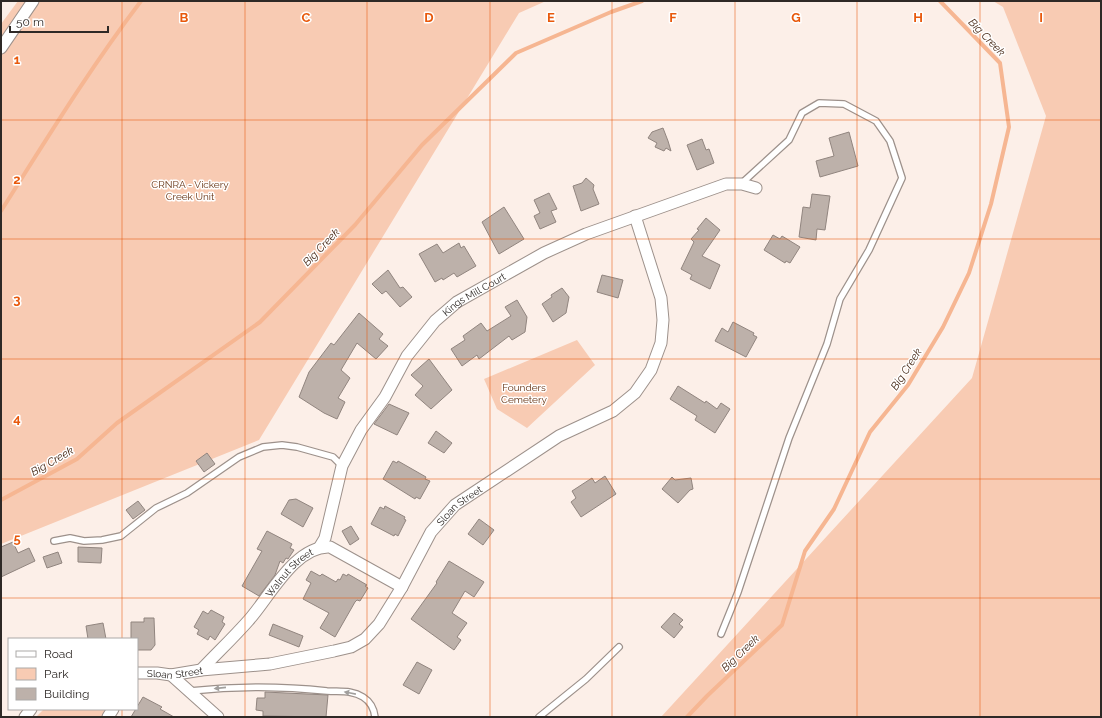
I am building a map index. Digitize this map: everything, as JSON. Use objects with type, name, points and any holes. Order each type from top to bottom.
[{"type":"street","points":[[1,48],[32,1]]},
{"type":"street","name":"Kings Mill Court","points":[[319,548],[325,538],[342,466],[361,430],[385,397],[407,356],[427,329],[446,312],[463,298],[544,253],[586,234],[726,184],[742,184],[756,188]]},
{"type":"street","name":"Sloan Street","points":[[138,673],[171,675],[201,670],[270,664],[351,646],[365,639],[373,632],[402,587],[432,532],[454,505],[559,436],[613,411],[635,393],[651,370],[661,343],[663,320],[661,298],[635,216]]},
{"type":"street","name":"Walnut Street","points":[[201,670],[249,620],[285,574],[301,558],[319,548],[330,547],[402,587]]},
{"type":"street","points":[[171,675],[218,717]]},
{"type":"lane","points":[[721,634],[738,592],[789,438],[826,344],[840,299],[869,250],[902,178],[890,141],[876,121],[844,104],[819,103],[802,113],[789,140],[742,184]]},
{"type":"lane","points":[[54,540],[70,538],[84,541],[102,540],[121,536],[156,508],[187,493],[239,458],[263,447],[282,444],[297,447],[333,457],[342,466]]},
{"type":"lane","points":[[540,717],[586,679],[618,647]]},
{"type":"lane","points":[[189,691],[230,687],[284,687],[351,692],[364,697],[374,708],[375,717]]},
{"type":"green space","name":"CRNRA - Vickery Creek Unit","points":[[18,1],[546,1],[519,13],[259,440],[1,544],[1,24]]},
{"type":"green space","points":[[993,1],[1101,1],[1101,717],[661,717],[972,378],[1046,116],[1003,7]]},
{"type":"green space","name":"Founders Cemetery","points":[[577,340],[595,365],[527,428],[497,409],[484,379]]},
{"type":"green space","points":[[43,710],[105,710],[101,717],[36,717]]},
{"type":"building","points":[[663,128],[671,151],[666,148],[664,151],[655,147],[657,143],[648,138],[652,132]]},
{"type":"building","points":[[849,132],[858,166],[820,177],[816,161],[834,156],[829,138]]},
{"type":"building","points":[[702,139],[706,150],[709,149],[714,163],[697,170],[687,145]]},
{"type":"building","points":[[586,178],[594,185],[593,189],[599,204],[581,211],[573,186],[582,183]]},
{"type":"building","points":[[549,193],[557,209],[551,211],[556,222],[540,229],[534,216],[540,213],[534,200]]},
{"type":"building","points":[[812,194],[830,196],[825,230],[817,229],[816,240],[799,237],[803,207],[810,208]]},
{"type":"building","points":[[504,207],[524,239],[499,254],[482,222]]},
{"type":"building","points":[[706,218],[720,230],[702,256],[720,265],[710,289],[690,279],[692,275],[681,269],[694,242],[691,239],[699,230],[697,229]]},
{"type":"building","points":[[773,235],[780,239],[782,236],[800,247],[790,263],[786,261],[785,263],[764,250]]},
{"type":"building","points":[[459,243],[461,248],[464,246],[476,266],[457,277],[454,273],[443,280],[442,278],[435,282],[419,254],[437,244],[443,253]]},
{"type":"building","points":[[388,270],[400,288],[403,287],[412,297],[400,307],[386,291],[382,294],[372,284]]},
{"type":"building","points":[[602,275],[623,280],[618,298],[597,292]]},
{"type":"building","points":[[562,288],[569,297],[566,313],[553,322],[542,304],[552,297],[551,295]]},
{"type":"building","points":[[517,300],[527,317],[525,332],[512,340],[509,336],[479,359],[477,355],[462,366],[451,349],[465,340],[463,336],[481,323],[487,331],[511,316],[505,307]]},
{"type":"building","points":[[359,313],[383,334],[379,339],[388,346],[376,359],[357,343],[341,370],[350,378],[338,398],[345,402],[337,419],[324,413],[299,397],[309,372],[331,343],[334,345]]},
{"type":"building","points":[[733,322],[754,333],[753,335],[757,337],[746,357],[715,341],[722,328],[728,332]]},
{"type":"building","points":[[429,359],[452,390],[431,409],[415,395],[423,386],[411,375]]},
{"type":"building","points":[[678,386],[705,403],[706,401],[717,409],[721,403],[730,409],[715,433],[695,420],[697,416],[670,399]]},
{"type":"building","points":[[389,404],[409,413],[397,435],[374,424]]},
{"type":"building","points":[[436,431],[452,443],[444,453],[428,443]]},
{"type":"building","points":[[207,453],[215,464],[204,472],[196,461]]},
{"type":"building","points":[[393,461],[397,463],[398,461],[426,477],[425,479],[430,481],[420,499],[416,497],[415,499],[383,479]]},
{"type":"building","points":[[605,476],[616,494],[581,517],[571,502],[576,498],[572,491],[592,478],[595,483]]},
{"type":"building","points":[[672,477],[675,480],[691,478],[693,489],[690,490],[678,503],[662,489]]},
{"type":"building","points":[[296,499],[313,508],[303,527],[281,514],[289,500]]},
{"type":"building","points":[[138,501],[145,510],[133,519],[126,510]]},
{"type":"building","points":[[385,506],[405,517],[404,519],[406,520],[398,536],[395,534],[394,536],[371,524],[380,507],[384,509]]},
{"type":"building","points":[[479,519],[494,530],[483,545],[468,534]]},
{"type":"building","points":[[351,526],[359,539],[350,545],[342,531]]},
{"type":"building","points":[[267,531],[292,544],[290,548],[294,550],[288,559],[286,558],[283,563],[280,561],[275,575],[259,596],[242,586],[262,551],[257,549]]},
{"type":"building","points":[[13,542],[18,553],[29,548],[35,561],[1,577],[1,547]]},
{"type":"building","points":[[78,547],[102,548],[101,563],[78,562]]},
{"type":"building","points":[[58,552],[62,563],[47,568],[43,557]]},
{"type":"building","points":[[449,561],[484,582],[474,597],[465,591],[452,613],[467,623],[457,637],[461,640],[454,650],[411,619],[437,583],[436,582]]},
{"type":"building","points":[[311,571],[320,576],[322,574],[336,582],[338,579],[340,580],[343,574],[347,576],[348,574],[367,585],[365,586],[368,588],[360,601],[357,600],[355,602],[335,637],[320,628],[329,613],[303,599],[311,583],[306,580]]},
{"type":"building","points":[[211,610],[224,617],[222,622],[225,624],[215,640],[210,636],[208,640],[197,634],[199,630],[194,627],[203,611],[208,614]]},
{"type":"building","points":[[674,613],[683,620],[679,624],[683,627],[674,638],[661,627]]},
{"type":"building","points":[[144,618],[154,618],[155,645],[151,650],[138,650],[138,638],[131,638],[131,622],[144,622]]},
{"type":"building","points":[[103,623],[106,638],[88,638],[86,626]]},
{"type":"building","points":[[273,624],[303,636],[299,647],[269,635]]},
{"type":"building","points":[[417,662],[432,670],[419,694],[403,685]]},
{"type":"building","points":[[265,692],[328,695],[326,717],[263,716],[263,711],[256,710],[257,698],[265,698]]},
{"type":"building","points":[[143,697],[162,707],[160,709],[174,717],[131,717],[135,710],[138,710],[138,705]]},
{"type":"waterway","name":"Big Creek","points":[[1,211],[86,78],[141,1]]},
{"type":"waterway","name":"Big Creek","points":[[1,500],[77,459],[117,423],[260,322],[355,225],[422,145],[516,53],[611,12],[642,1]]},
{"type":"waterway","name":"Big Creek","points":[[687,717],[782,625],[805,551],[834,509],[870,432],[908,385],[943,327],[969,273],[991,204],[1009,127],[1000,63],[940,1]]}]
